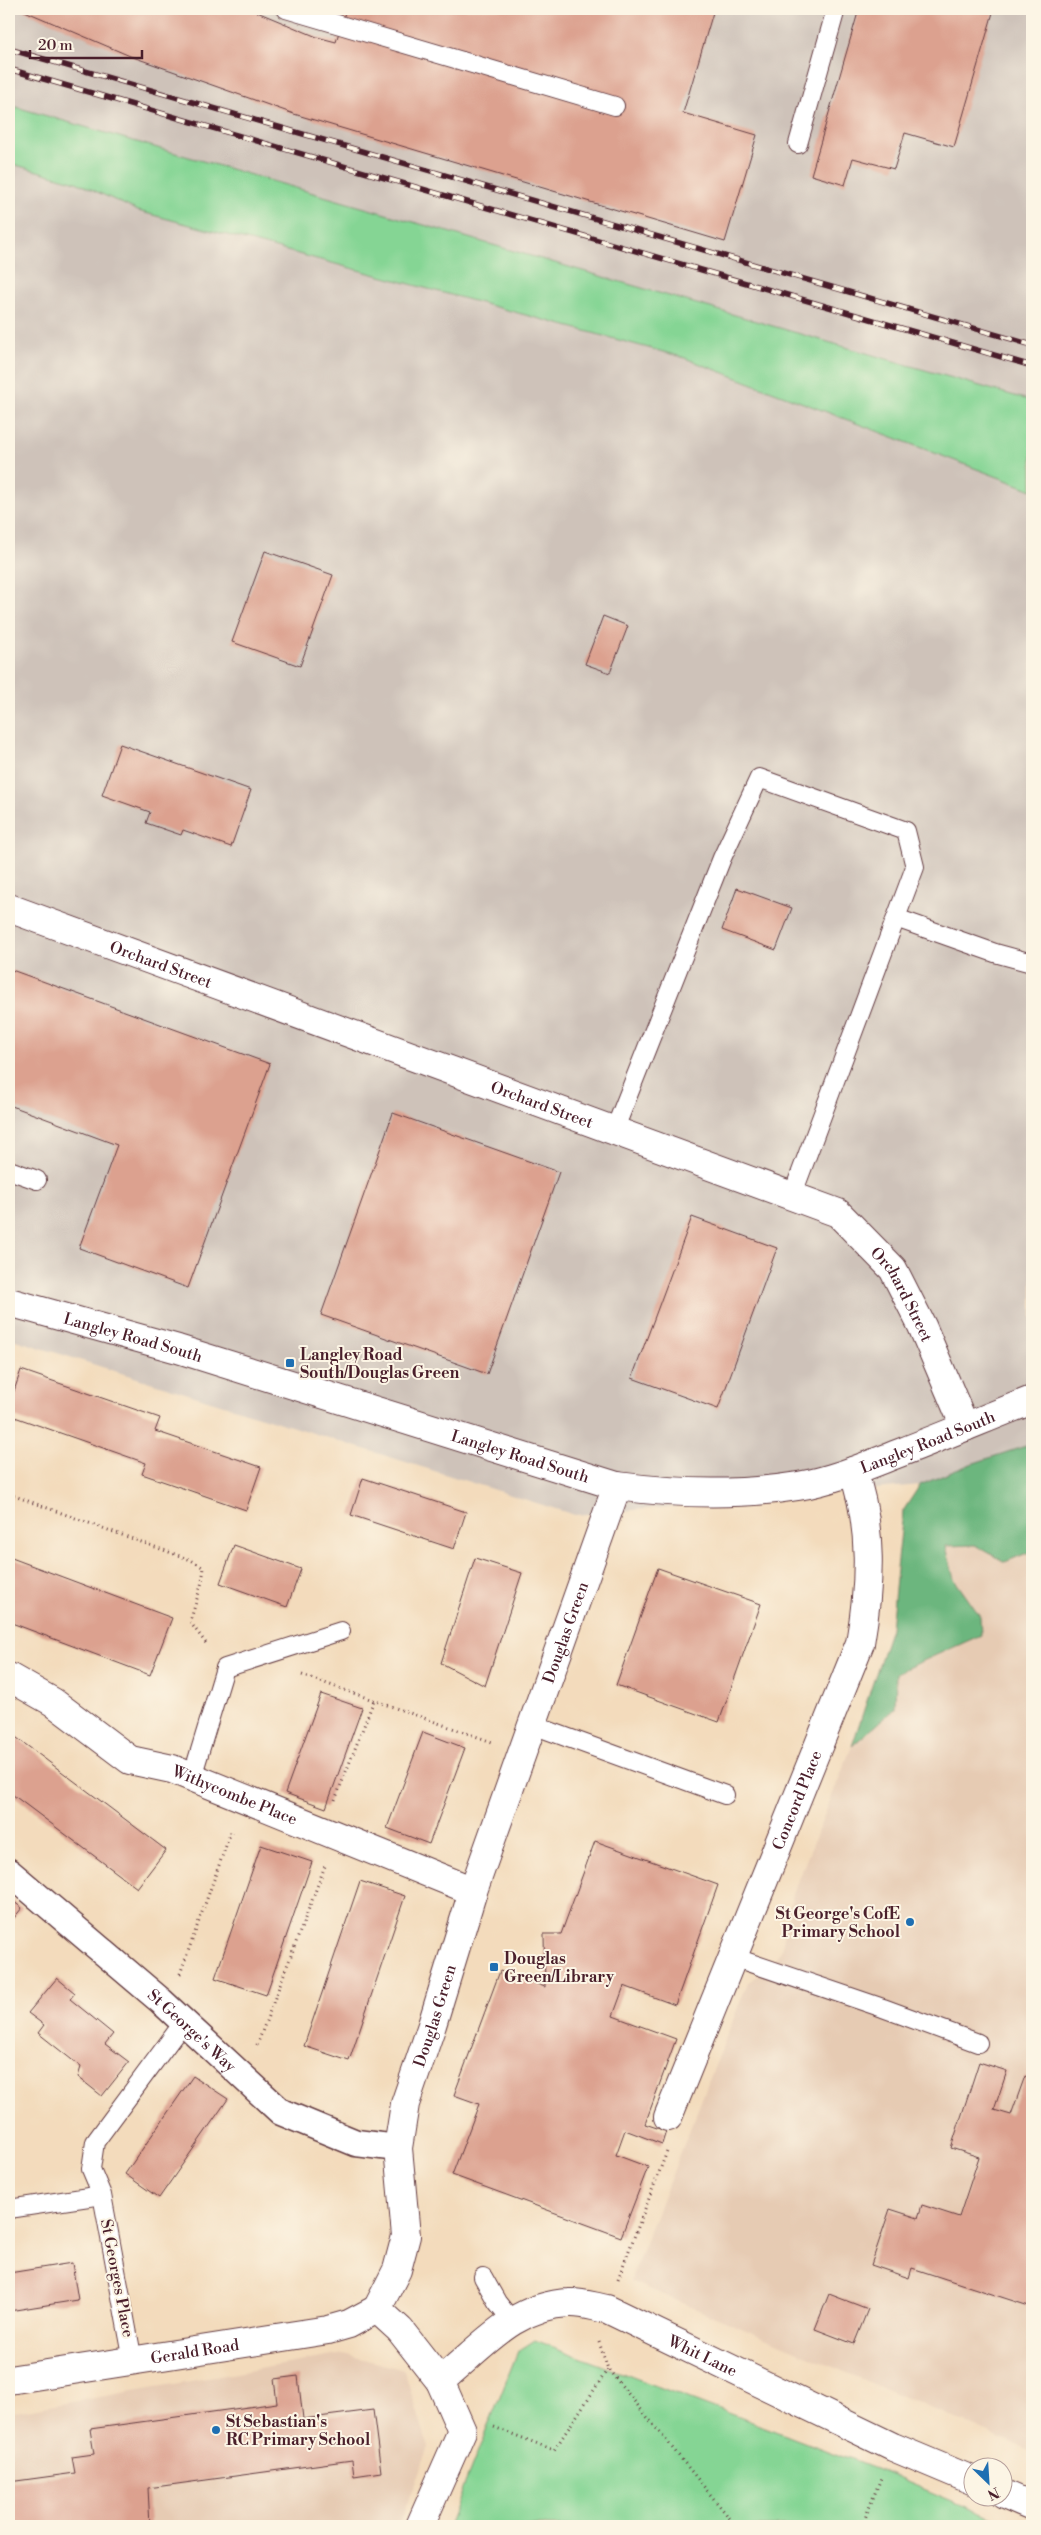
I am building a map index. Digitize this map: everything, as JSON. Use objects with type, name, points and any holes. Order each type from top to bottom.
[{"type":"street","name":"Orchard Street","points":[[9,908],[838,1213],[893,1269],[922,1326],[965,1427]]},
{"type":"street","name":"Langley Road South","points":[[9,1302],[178,1350],[617,1486],[661,1492],[751,1493],[800,1486],[853,1472],[1032,1400]]},
{"type":"street","name":"Concord Place","points":[[668,2116],[860,1643],[867,1604],[869,1565],[867,1529],[861,1494],[853,1472]]},
{"type":"street","name":"Douglas Green","points":[[377,2309],[397,2270],[406,2236],[398,2148],[406,2104],[473,1890],[617,1486]]},
{"type":"street","name":"Withycombe Place","points":[[9,1677],[53,1702],[130,1760],[172,1769],[473,1890]]},
{"type":"street","name":"St George's Way","points":[[9,1872],[161,2001],[281,2112],[356,2143],[398,2148]]},
{"type":"street","name":"Whit Lane","points":[[440,2381],[502,2327],[542,2307],[570,2303],[607,2309],[893,2447],[964,2477]]},
{"type":"street","name":"Gerald Road","points":[[9,2380],[328,2330],[349,2324],[377,2309]]},
{"type":"street","points":[[377,2309],[400,2330],[440,2381],[462,2431],[420,2526]]},
{"type":"street","points":[[1014,2498],[1032,2506]]},
{"type":"lane","points":[[286,9],[301,15],[615,106]]},
{"type":"lane","points":[[798,144],[836,9]]},
{"type":"lane","points":[[614,1131],[722,858],[759,778],[906,831],[915,867],[792,1196]]},
{"type":"lane","points":[[896,918],[994,953],[1032,963]]},
{"type":"lane","points":[[9,1170],[37,1180]]},
{"type":"lane","points":[[192,1777],[225,1668],[341,1631]]},
{"type":"lane","points":[[533,1725],[725,1795]]},
{"type":"lane","points":[[733,1957],[883,2008],[978,2043]]},
{"type":"lane","name":"St Georges Place","points":[[134,2361],[102,2195],[91,2169],[95,2142],[183,2023]]},
{"type":"lane","points":[[9,2209],[102,2195]]},
{"type":"lane","points":[[482,2277],[497,2302],[512,2321]]},
{"type":"path","points":[[9,1494],[191,1560],[204,1568],[202,1582],[190,1622],[225,1668]]},
{"type":"path","points":[[283,1650],[288,1669],[523,1753]]},
{"type":"path","points":[[236,2072],[256,2049],[374,1700]]},
{"type":"path","points":[[161,2001],[178,1984],[243,1798]]},
{"type":"path","points":[[607,2309],[675,2128],[668,2116]]},
{"type":"path","points":[[487,2425],[554,2450],[608,2369],[736,2526]]},
{"type":"path","points":[[862,2526],[893,2447]]},
{"type":"shaded area","points":[[9,9],[1032,9],[1032,1444],[971,1464],[920,1485],[575,1515],[9,1338]]},
{"type":"shaded area","name":"St George's CofE Primary School","points":[[1032,1444],[1032,2451],[630,2281],[748,1982],[763,1973],[781,1951],[793,1893],[852,1746],[891,1628],[903,1511],[920,1485],[971,1464]]},
{"type":"shaded area","name":"St Sebastian's RC Primary School","points":[[344,2354],[404,2370],[429,2448],[398,2526],[9,2526],[9,2413]]},
{"type":"green space","points":[[9,105],[1032,401],[1032,490],[682,357],[138,211],[76,182],[9,163]]},
{"type":"green space","points":[[1032,1444],[1032,1551],[1005,1562],[975,1545],[946,1546],[954,1579],[980,1616],[981,1635],[896,1673],[895,1708],[852,1746],[891,1628],[903,1511],[920,1485],[971,1464]]},
{"type":"green space","points":[[535,2340],[883,2472],[964,2506],[964,2508],[969,2508],[1012,2526],[448,2526],[518,2351]]},
{"type":"building","points":[[20,9],[250,9],[317,37],[336,42],[346,9],[714,9],[683,113],[757,135],[725,242],[294,114],[130,56]]},
{"type":"building","points":[[859,9],[994,9],[954,147],[905,133],[894,169],[853,158],[845,185],[811,175]]},
{"type":"building","points":[[265,551],[333,575],[300,666],[232,642]]},
{"type":"building","points":[[603,616],[628,626],[610,673],[585,664]]},
{"type":"building","points":[[120,744],[251,790],[231,847],[183,830],[181,835],[146,823],[150,812],[102,795]]},
{"type":"building","points":[[737,888],[792,908],[776,950],[722,930]]},
{"type":"building","points":[[9,969],[270,1064],[188,1288],[79,1248],[117,1145],[9,1105]]},
{"type":"building","points":[[393,1113],[559,1172],[487,1374],[321,1315]]},
{"type":"building","points":[[692,1217],[777,1248],[718,1409],[632,1378]]},
{"type":"building","points":[[21,1370],[160,1418],[155,1431],[261,1467],[246,1510],[142,1474],[146,1463],[9,1415],[9,1406]]},
{"type":"building","points":[[363,1478],[466,1512],[454,1549],[351,1515]]},
{"type":"building","points":[[234,1545],[301,1569],[287,1607],[220,1583]]},
{"type":"building","points":[[9,1557],[172,1618],[150,1675],[9,1622]]},
{"type":"building","points":[[475,1558],[522,1573],[485,1686],[441,1663]]},
{"type":"building","points":[[658,1568],[761,1604],[719,1722],[616,1685]]},
{"type":"building","points":[[321,1694],[362,1708],[326,1808],[285,1793]]},
{"type":"building","points":[[9,1732],[166,1850],[137,1888],[9,1792]]},
{"type":"building","points":[[423,1732],[465,1748],[429,1844],[387,1828]]},
{"type":"building","points":[[595,1841],[718,1885],[675,2005],[624,1986],[613,2016],[676,2039],[645,2124],[666,2131],[662,2144],[625,2130],[616,2155],[648,2167],[621,2237],[452,2175],[479,2104],[454,2095],[500,1971],[545,1987],[544,1934],[561,1934]]},
{"type":"building","points":[[261,1845],[312,1862],[266,1995],[215,1978]]},
{"type":"building","points":[[360,1881],[405,1896],[349,2061],[304,2046]]},
{"type":"building","points":[[9,1898],[22,1908],[9,1924]]},
{"type":"building","points":[[57,1978],[75,1993],[70,1999],[113,2034],[105,2044],[129,2062],[102,2096],[78,2077],[81,2067],[38,2033],[44,2025],[28,2013]]},
{"type":"building","points":[[979,2062],[1007,2071],[994,2110],[1011,2115],[1025,2076],[1032,2079],[1032,2307],[912,2268],[909,2278],[871,2265],[890,2209],[918,2218],[922,2205],[959,2217],[979,2157],[951,2148]]},
{"type":"building","points":[[193,2076],[228,2099],[159,2198],[125,2174]]},
{"type":"building","points":[[72,2263],[78,2300],[9,2311],[9,2273]]},
{"type":"building","points":[[829,2294],[868,2309],[854,2344],[815,2329]]},
{"type":"building","points":[[298,2376],[303,2419],[373,2410],[381,2472],[354,2476],[352,2460],[148,2488],[150,2526],[9,2526],[9,2482],[75,2473],[72,2457],[94,2454],[90,2429],[277,2403],[274,2379]]},
{"type":"railway","points":[[9,49],[1032,345]]},
{"type":"railway","points":[[9,69],[1032,366]]},
{"type":"place","name":"Langley Road South/Douglas Green","points":[[290,1363]]},
{"type":"place","name":"St George's CofE Primary School","points":[[910,1922]]},
{"type":"place","name":"Douglas Green/Library","points":[[494,1967]]},
{"type":"place","name":"St Sebastian's RC Primary School","points":[[216,2430]]}]
